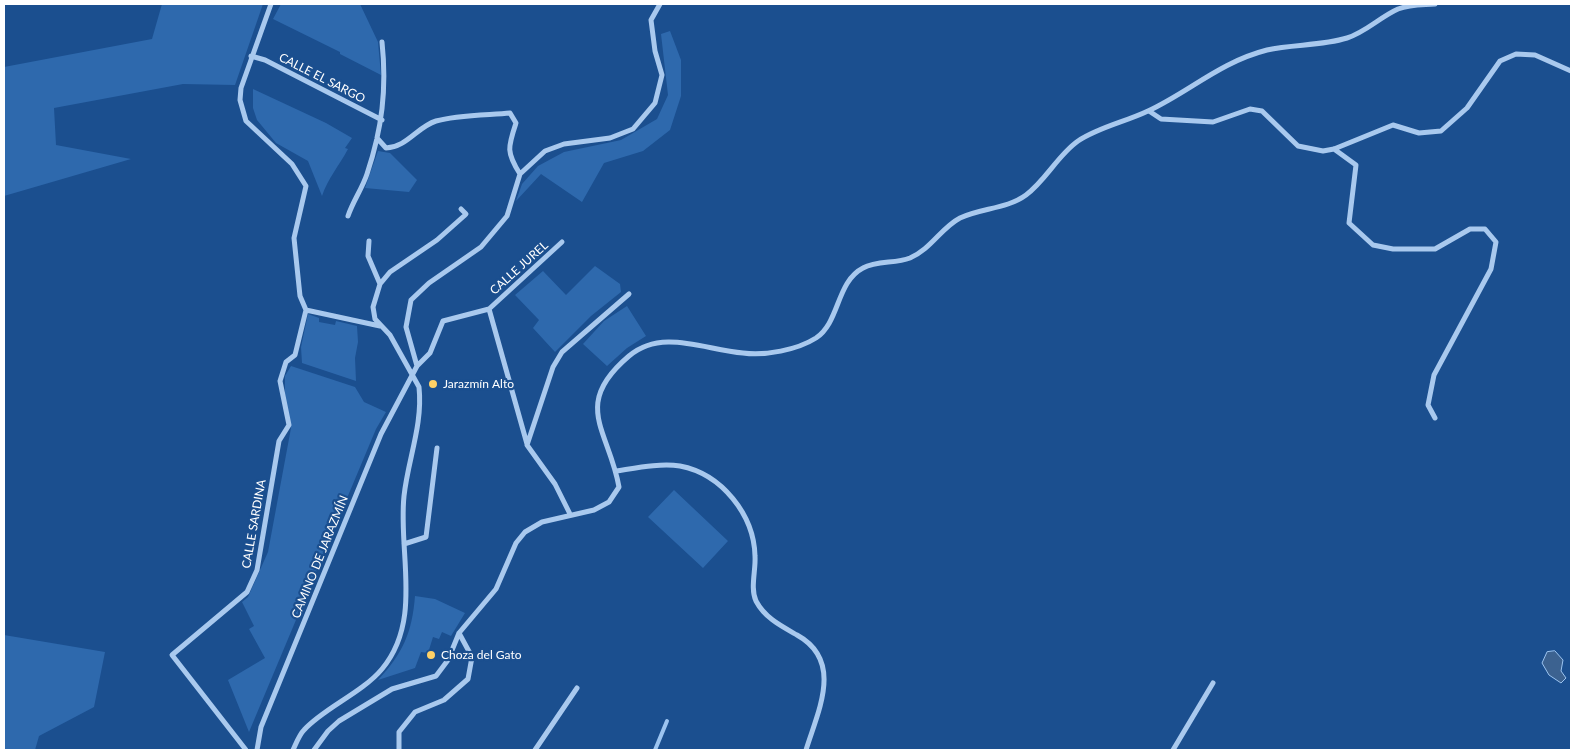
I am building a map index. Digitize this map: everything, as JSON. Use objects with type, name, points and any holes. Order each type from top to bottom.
[{"type":"street","points":[[271,4],[251,56],[241,88],[240,100],[246,121],[292,164],[306,186],[294,238],[300,296],[306,310],[380,326]]},
{"type":"street","points":[[417,366],[406,327],[411,300],[429,283],[481,247],[494,232],[507,216],[520,174],[545,151],[564,144],[610,138],[633,129],[655,103],[662,75],[655,51],[652,20],[660,4]]},
{"type":"street","points":[[314,750],[328,731],[339,721],[392,689],[436,676],[448,660],[459,634],[496,589],[516,543],[525,532],[542,522],[594,510],[609,502],[619,487],[616,471],[604,443],[598,421],[598,398],[603,382],[630,356],[646,345],[661,341],[688,343],[745,354],[779,351],[813,340],[824,332],[849,280],[862,268],[907,259],[925,250],[958,219],[1010,204],[1026,195],[1075,143],[1086,136],[1149,111],[1230,63],[1266,50],[1339,40],[1353,36],[1399,9],[1415,4],[1435,4]]},
{"type":"street","points":[[348,216],[352,203],[367,173],[382,120],[385,72],[382,42]]},
{"type":"street","points":[[1149,111],[1161,119],[1213,122],[1250,109],[1262,111],[1298,146],[1323,151],[1334,149],[1393,125],[1419,133],[1441,131],[1467,108],[1500,61],[1516,54],[1535,55],[1571,71]]},
{"type":"street","name":"CALLE EL SARGO","points":[[251,56],[265,60],[382,120]]},
{"type":"street","points":[[377,138],[386,148],[395,148],[402,145],[422,128],[437,121],[510,113],[516,123],[508,146],[511,159],[520,174]]},
{"type":"street","points":[[1334,149],[1356,165],[1349,223],[1373,245],[1393,249],[1435,249],[1470,229],[1485,229],[1496,242],[1491,269],[1434,375],[1428,405],[1434,418]]},
{"type":"street","points":[[293,750],[303,730],[382,670],[397,646],[408,595],[404,544],[404,498],[421,406],[419,387],[390,335],[375,319],[373,307],[380,284],[390,272],[437,240],[464,216],[466,214],[461,208]]},
{"type":"street","points":[[369,241],[368,256],[380,284]]},
{"type":"street","name":"CALLE JUREL","points":[[417,366],[430,353],[443,321],[489,309],[562,242]]},
{"type":"street","points":[[570,514],[555,484],[527,445],[553,367],[562,352],[629,294]]},
{"type":"street","name":"CALLE JUREL","points":[[489,309],[527,445]]},
{"type":"street","name":"CALLE SARDINA","points":[[246,750],[172,654],[247,592],[257,570],[279,441],[289,425],[280,381],[286,362],[295,355],[306,310]]},
{"type":"street","name":"CAMINO DE JARAZMÍN","points":[[257,750],[261,727],[381,434],[417,366]]},
{"type":"street","points":[[404,544],[426,537],[437,448]]},
{"type":"street","points":[[616,471],[657,466],[680,466],[703,474],[722,487],[735,500],[745,517],[752,537],[755,557],[753,573],[756,600],[770,620],[805,640],[820,658],[826,686],[806,750]]},
{"type":"street","points":[[399,750],[398,732],[415,712],[444,700],[468,679],[472,658],[459,634]]},
{"type":"street","points":[[1173,750],[1213,683]]},
{"type":"street","points":[[535,750],[577,688]]},
{"type":"shaded area","points":[[162,4],[263,4],[235,85],[183,84],[54,108],[56,145],[131,159],[4,196],[4,67],[152,39]]},
{"type":"shaded area","points":[[281,4],[360,4],[378,42],[381,75],[340,54],[340,52],[273,19]]},
{"type":"shaded area","points":[[670,31],[681,60],[681,96],[670,130],[643,151],[604,163],[582,202],[541,174],[516,201],[522,184],[538,166],[564,152],[621,140],[657,119],[668,95],[661,34]]},
{"type":"shaded area","points":[[253,89],[326,123],[352,138],[345,148],[348,149],[330,178],[322,196],[308,161],[276,143],[257,120],[253,108]]},
{"type":"shaded area","points":[[378,151],[390,153],[417,180],[409,192],[365,188]]},
{"type":"shaded area","points":[[595,266],[620,284],[621,292],[591,316],[555,352],[533,328],[539,320],[515,295],[543,271],[566,295]]},
{"type":"shaded area","points":[[627,306],[646,336],[627,348],[607,366],[583,344],[604,321]]},
{"type":"shaded area","points":[[308,314],[319,318],[319,322],[335,325],[336,321],[357,326],[356,381],[302,363],[301,347]]},
{"type":"shaded area","points":[[291,366],[355,387],[364,402],[386,412],[376,429],[249,732],[228,680],[265,658],[249,629],[254,626],[242,602],[248,597],[268,552],[291,428],[285,398],[285,376]]},
{"type":"shaded area","points":[[674,490],[728,541],[703,568],[648,517]]},
{"type":"shaded area","points":[[415,596],[435,599],[465,613],[451,636],[442,632],[439,639],[433,637],[428,653],[421,652],[415,668],[378,680],[394,661],[405,642],[414,609]]},
{"type":"shaded area","points":[[4,635],[105,652],[94,707],[39,736],[35,750],[4,750]]},
{"type":"shaded area","points":[[1555,651],[1563,660],[1561,671],[1566,678],[1561,683],[1549,675],[1542,663],[1547,652]]},
{"type":"waterway","points":[[655,750],[667,721]]},
{"type":"place","name":"Jarazmín Alto","points":[[433,384]]},
{"type":"place","name":"Choza del Gato","points":[[431,655]]}]
